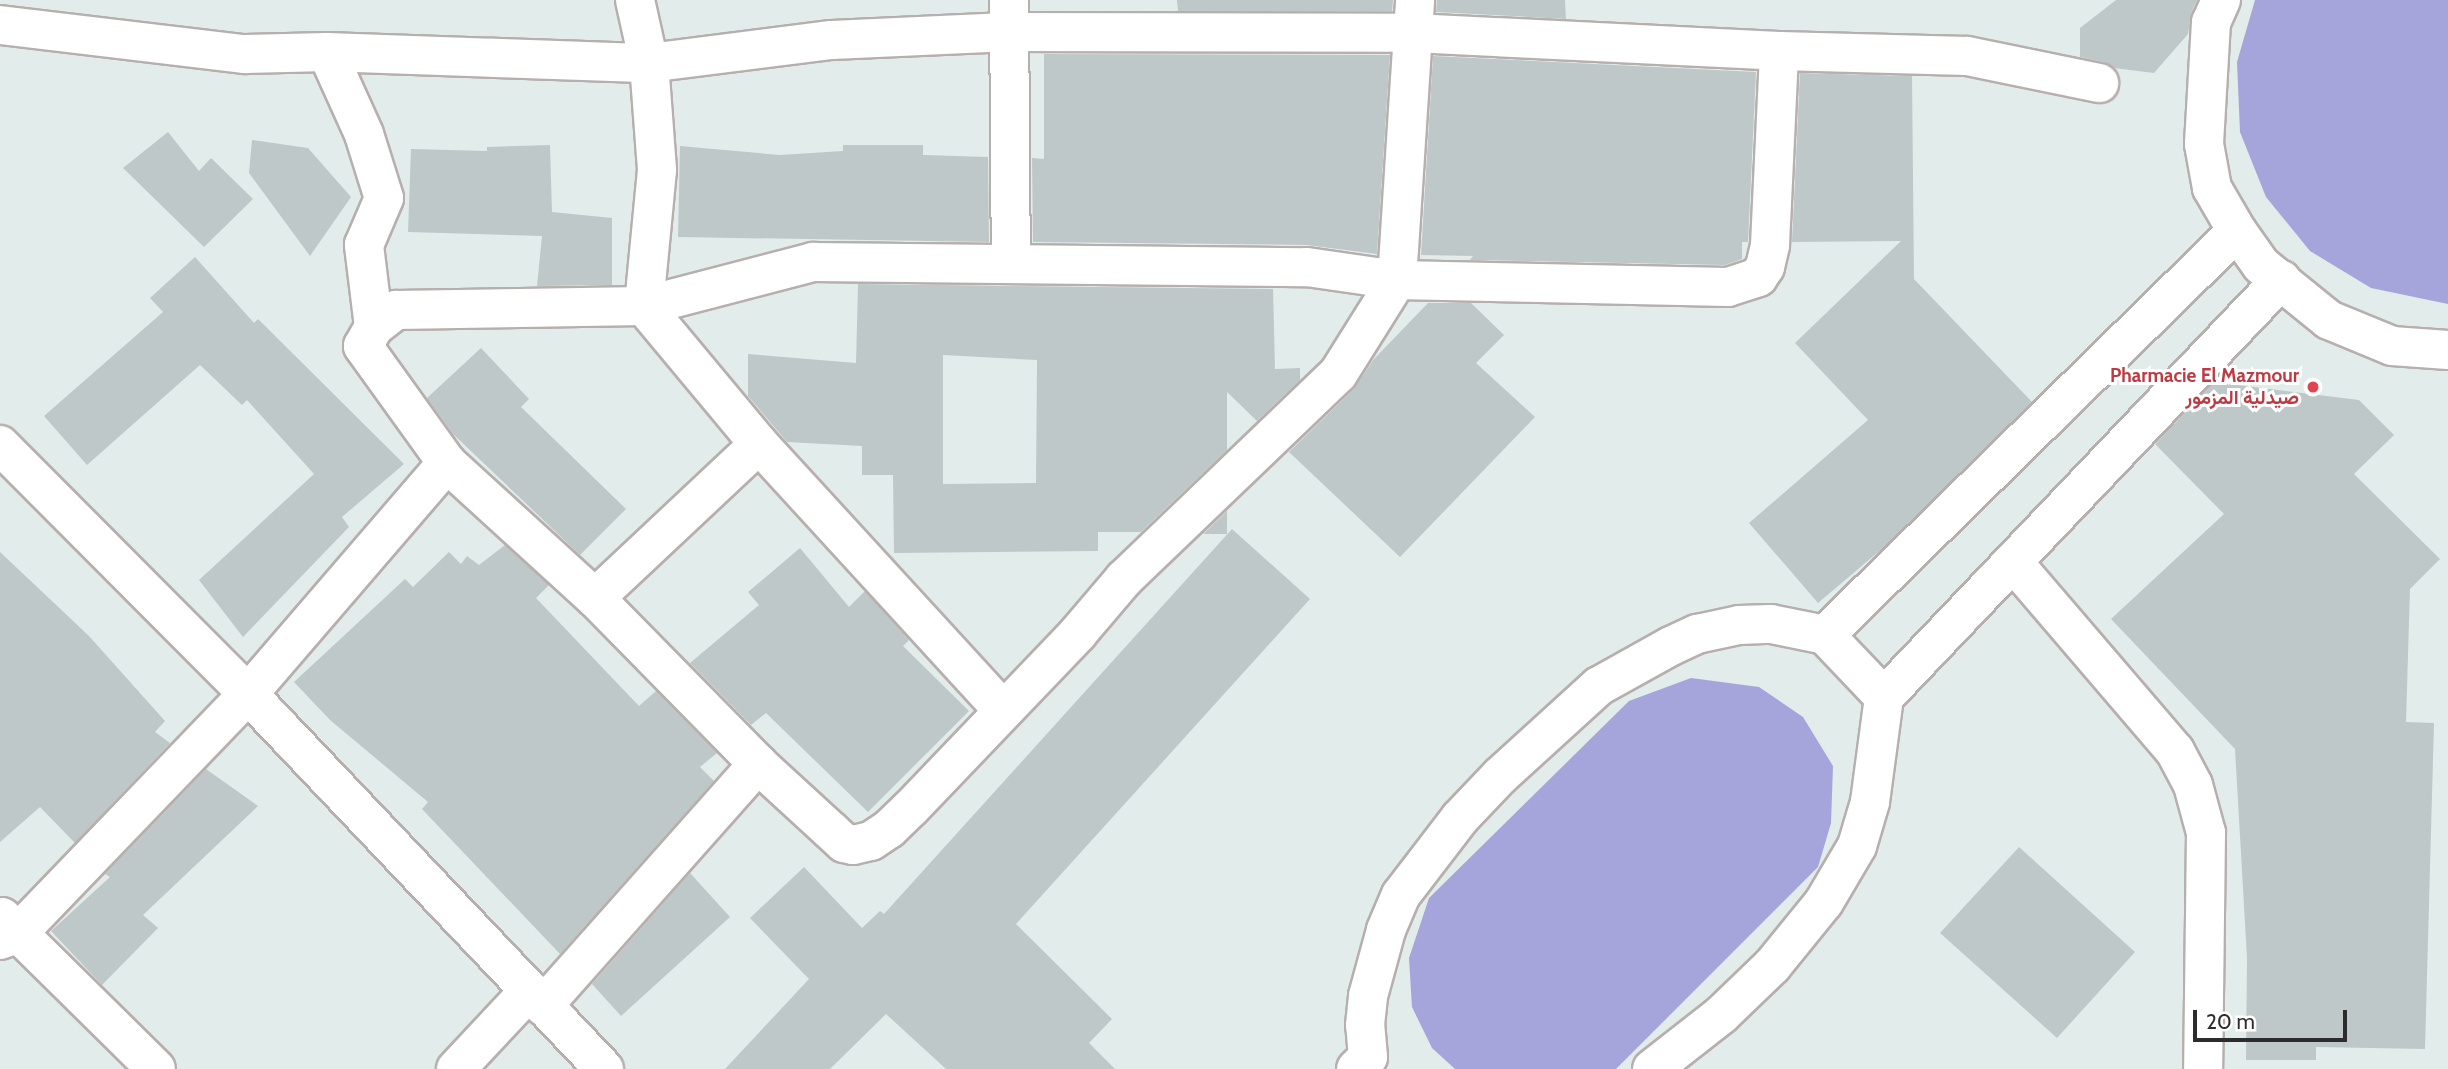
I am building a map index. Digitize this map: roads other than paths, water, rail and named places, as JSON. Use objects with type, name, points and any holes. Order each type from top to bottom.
[{"type":"street","points":[[635,0],[649,63],[657,170],[644,306],[759,444],[1003,710]]},
{"type":"street","points":[[2221,0],[2211,22],[2204,144],[2212,188],[2237,231],[2261,265],[2329,320],[2392,346],[2448,350]]},
{"type":"street","points":[[1008,16],[1011,262]]},
{"type":"street","points":[[0,25],[245,54],[327,52],[649,63],[1008,16],[1414,17],[1779,51],[1967,56],[2099,83]]},
{"type":"street","points":[[1414,17],[1397,279],[1338,374],[1124,579],[1077,633],[889,830],[871,841],[853,845],[844,843],[758,764],[595,598],[447,463],[363,346],[374,327],[396,310],[644,306],[813,262],[1307,267],[1397,279],[1728,287],[1758,277],[1766,267],[1770,245],[1779,51]]},
{"type":"street","points":[[327,52],[363,134],[384,198],[364,245],[374,327]]},
{"type":"street","points":[[1825,635],[2237,231]]},
{"type":"street","points":[[1652,1069],[1721,1015],[1772,966],[1824,902],[1857,846],[1870,802],[1884,697],[2281,279]]},
{"type":"street","points":[[595,598],[759,444]]},
{"type":"street","points":[[0,445],[248,694],[604,1069]]},
{"type":"street","points":[[156,1069],[6,929],[248,694],[447,463]]},
{"type":"street","points":[[2013,562],[2175,751],[2193,785],[2206,833],[2199,1064]]},
{"type":"street","points":[[1367,1065],[1365,1025],[1368,996],[1386,930],[1401,895],[1460,818],[1500,776],[1600,686],[1671,646],[1697,635],[1739,625],[1771,624],[1825,635],[1884,697]]},
{"type":"street","points":[[456,1069],[536,998],[758,764]]},
{"type":"place","name":"Pharmacie El Mazmour صيدلية المزمور","points":[[2313,387]]}]
